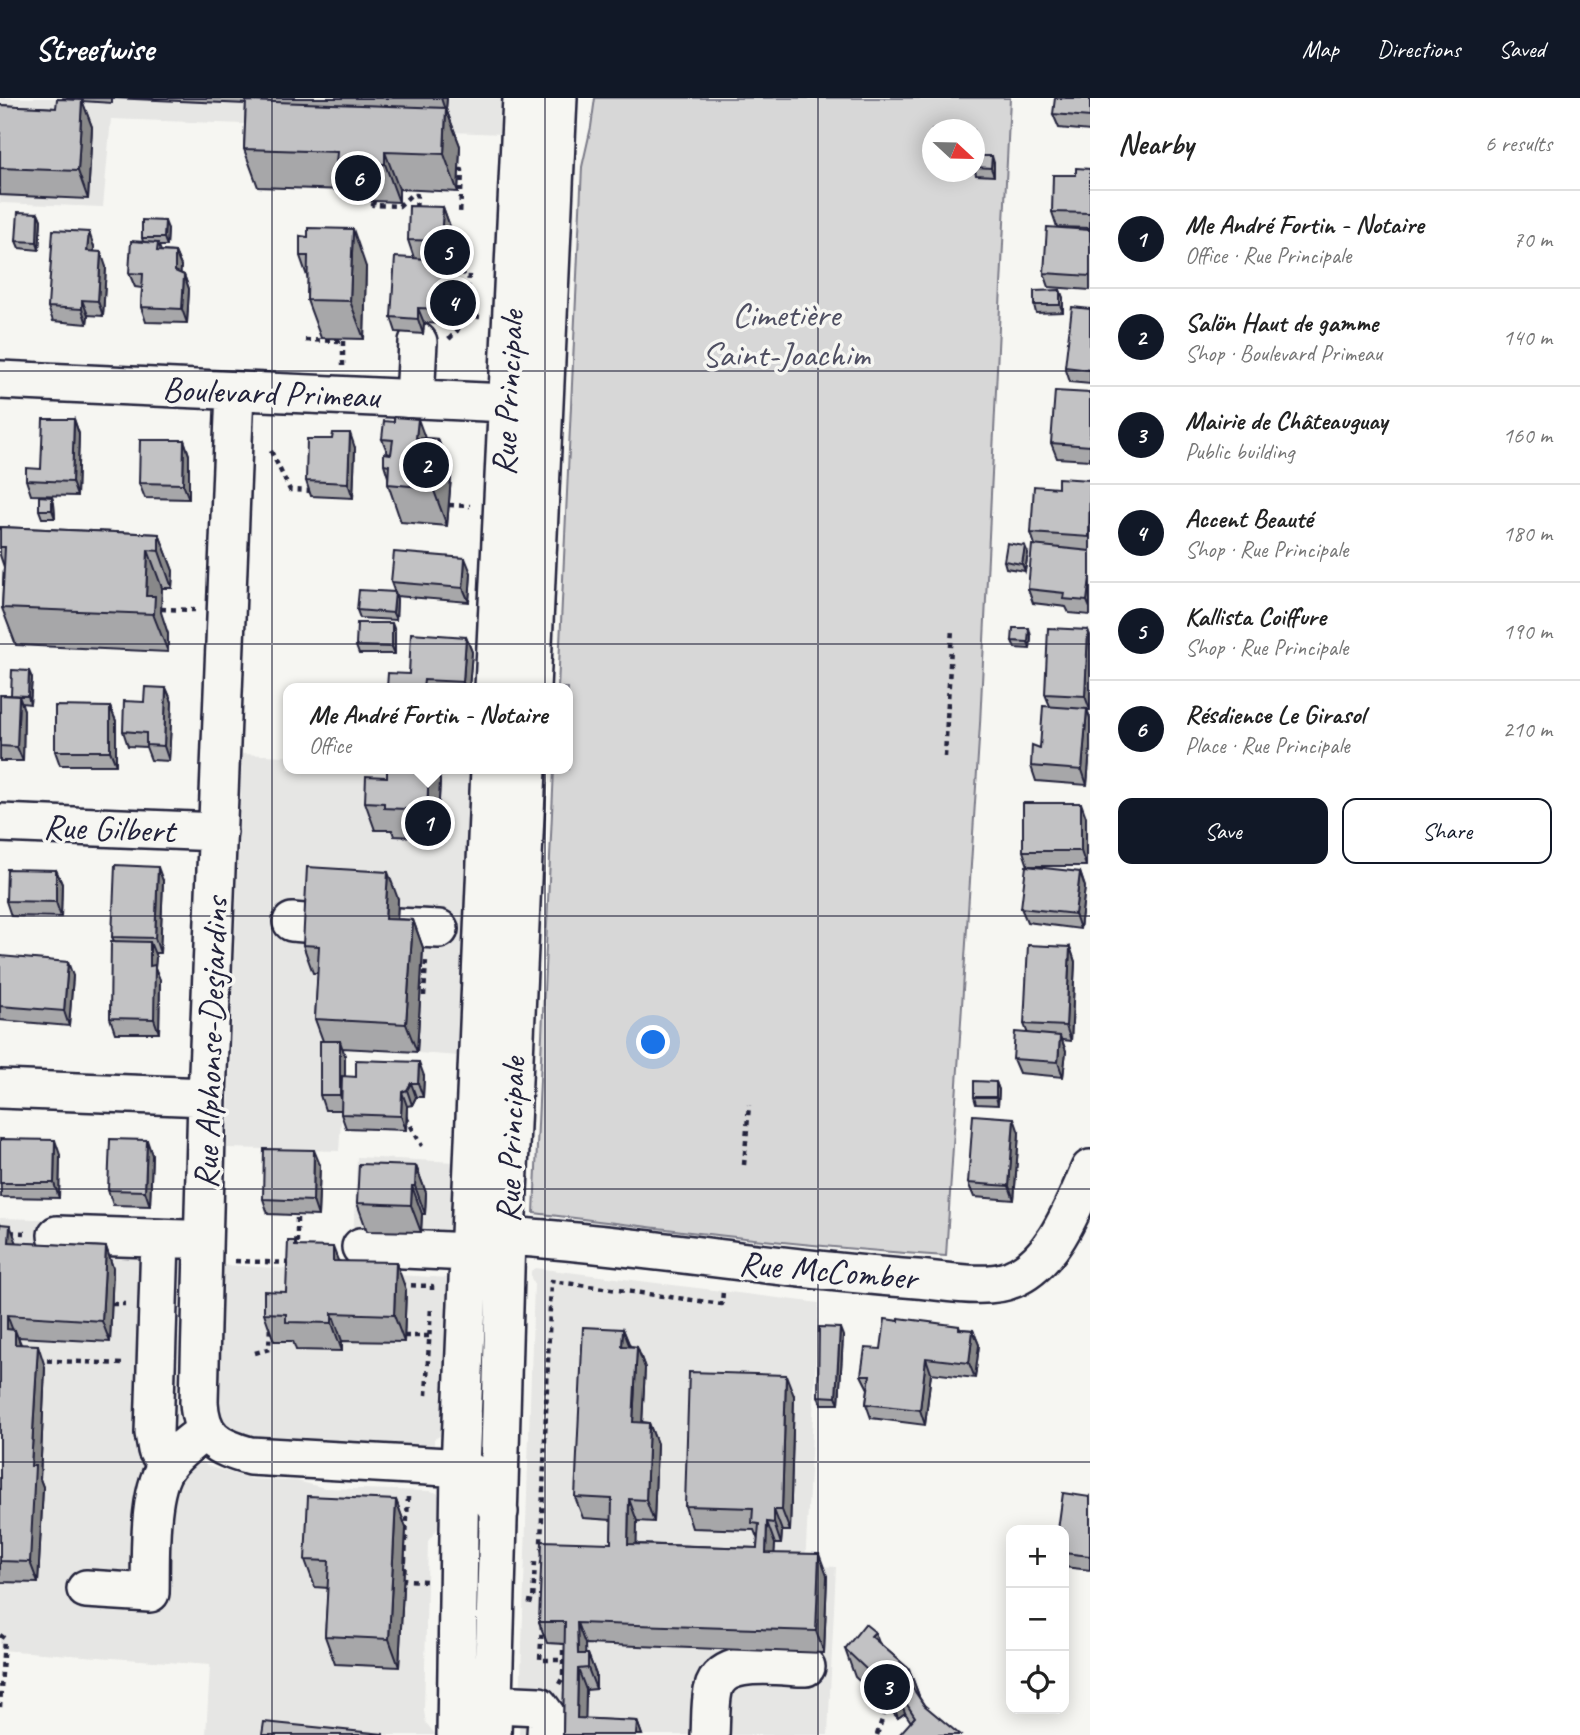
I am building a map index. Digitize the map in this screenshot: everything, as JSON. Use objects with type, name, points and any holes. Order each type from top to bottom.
[{"type":"street","name":"Rue Principale","points":[[494,683],[522,98]]},
{"type":"street","name":"Rue Principale","points":[[531,683],[558,98]]},
{"type":"street","points":[[415,399],[428,344]]},
{"type":"street","name":"Boulevard Primeau","points":[[0,380],[543,405]]},
{"type":"street","name":"Rue Alphonse-Desjardins","points":[[205,1431],[199,1402],[203,1240],[235,391]]},
{"type":"street","name":"Rue Principale","points":[[456,1735],[460,1467],[490,774]]},
{"type":"street","name":"Rue Principale","points":[[493,1719],[506,1236],[527,774]]},
{"type":"street","name":"Rue Gilbert","points":[[0,823],[218,832]]},
{"type":"street","points":[[396,927],[439,929]]},
{"type":"street","points":[[0,1089],[208,1097]]},
{"type":"street","name":"Rue McComber","points":[[506,1236],[865,1276],[1001,1283],[1025,1273],[1038,1262],[1063,1224],[1090,1169]]},
{"type":"street","points":[[43,1234],[203,1240]]},
{"type":"street","points":[[160,1240],[154,1433],[157,1450],[167,1464]]},
{"type":"street","points":[[361,1247],[468,1252]]},
{"type":"street","points":[[86,1589],[150,1593],[152,1521],[157,1490],[167,1464],[205,1431],[218,1444],[250,1456],[470,1469],[480,1478],[499,1512]]},
{"type":"street","points":[[710,1735],[712,1691],[716,1682],[728,1670],[742,1666],[806,1667]]},
{"type":"street","points":[[493,1719],[539,1706],[547,1717],[547,1735]]},
{"type":"path","points":[[459,170],[462,170],[460,216]]},
{"type":"path","points":[[374,201],[373,205],[399,206],[411,195],[416,195],[415,215]]},
{"type":"path","points":[[428,344],[457,331],[466,316],[469,274],[460,273],[460,252],[452,252]]},
{"type":"path","points":[[457,306],[466,316],[487,317]]},
{"type":"path","points":[[304,340],[343,340],[342,368]]},
{"type":"path","points":[[271,451],[290,490],[311,491]]},
{"type":"path","points":[[945,757],[952,628]]},
{"type":"path","points":[[438,824],[443,824],[442,849]]},
{"type":"path","points":[[424,996],[425,977]]},
{"type":"path","points":[[744,1165],[749,1105]]},
{"type":"path","points":[[406,1117],[422,1146]]},
{"type":"path","points":[[297,1215],[297,1243]]},
{"type":"path","points":[[0,1232],[43,1234]]},
{"type":"path","points":[[544,1576],[545,1563],[541,1544],[551,1281],[722,1304],[723,1289]]},
{"type":"path","points":[[392,1284],[432,1286],[426,1395]]},
{"type":"path","points":[[112,1304],[128,1305]]},
{"type":"path","points":[[255,1353],[269,1349],[272,1330],[270,1322]]},
{"type":"path","points":[[404,1336],[430,1336]]},
{"type":"path","points":[[31,1360],[125,1364]]},
{"type":"path","points":[[408,1487],[404,1580],[431,1581]]},
{"type":"path","points":[[393,1527],[406,1528]]},
{"type":"path","points":[[524,1601],[533,1602],[535,1562],[545,1563]]},
{"type":"path","points":[[542,1615],[540,1660],[563,1660]]},
{"type":"path","points":[[0,1635],[4,1638],[0,1707]]},
{"type":"path","points":[[562,1643],[563,1677]]},
{"type":"path","points":[[877,1735],[886,1707]]},
{"type":"shaded area","points":[[0,98],[505,98],[503,134],[111,119],[103,207],[0,203]]},
{"type":"shaded area","points":[[242,754],[283,756],[283,774],[474,774],[460,1056],[346,1048],[339,1151],[227,1148]]},
{"type":"shaded area","points":[[357,1157],[456,1162],[451,1264],[352,1261]]},
{"type":"shaded area","points":[[0,1218],[176,1223],[170,1361],[177,1361],[177,1408],[180,1426],[196,1454],[207,1466],[252,1479],[297,1481],[325,1488],[437,1493],[441,1498],[441,1519],[439,1527],[428,1541],[424,1711],[426,1723],[436,1735],[206,1735],[210,1665],[0,1650]]},
{"type":"shaded area","points":[[223,1265],[450,1278],[444,1430],[442,1435],[434,1439],[434,1445],[254,1438],[244,1437],[226,1427],[218,1407]]},
{"type":"shaded area","points":[[535,1268],[819,1303],[805,1565],[836,1567],[828,1735],[519,1735],[534,1283],[531,1271]]},
{"type":"green space","name":"Cimetière Saint-Joachim","points":[[595,98],[1010,98],[980,724],[946,1256],[791,1243],[534,1213],[554,774],[573,774],[573,683],[558,683],[582,167]]},
{"type":"building","points":[[1055,98],[1090,98],[1090,117],[1053,114]]},
{"type":"building","points":[[57,99],[82,100],[78,171],[0,168],[0,105],[56,108]]},
{"type":"building","points":[[246,101],[446,108],[444,154],[385,152],[385,164],[336,163],[337,152],[244,149]]},
{"type":"building","points":[[985,156],[992,156],[991,168],[985,168]]},
{"type":"building","points":[[1076,168],[1090,169],[1090,213],[1052,212],[1053,175],[1076,175]]},
{"type":"building","points":[[409,206],[443,207],[441,241],[408,240]]},
{"type":"building","points":[[18,212],[38,213],[37,242],[16,241]]},
{"type":"building","points":[[142,220],[165,221],[164,238],[142,238]]},
{"type":"building","points":[[1047,227],[1090,230],[1090,276],[1044,273]]},
{"type":"building","points":[[308,228],[353,229],[350,301],[307,300],[308,256],[300,256],[300,236],[308,237]]},
{"type":"building","points":[[53,230],[89,232],[87,251],[101,252],[98,301],[82,300],[82,309],[48,307]]},
{"type":"building","points":[[131,241],[158,243],[157,251],[175,252],[175,271],[184,275],[182,309],[141,307],[143,274],[129,273]]},
{"type":"building","points":[[395,257],[444,260],[443,273],[453,274],[452,295],[443,294],[442,309],[418,308],[418,319],[391,317]]},
{"type":"building","points":[[1060,290],[1060,305],[1034,305],[1034,291]]},
{"type":"building","points":[[1072,307],[1090,309],[1090,370],[1065,367]]},
{"type":"building","points":[[1055,391],[1090,393],[1090,446],[1051,443]]},
{"type":"building","points":[[394,417],[418,419],[416,438],[438,439],[433,488],[388,484],[389,465],[384,464],[384,453],[391,454],[393,440],[382,439],[384,421],[394,422]]},
{"type":"building","points":[[43,419],[74,419],[72,482],[26,480],[26,468],[41,469]]},
{"type":"building","points":[[333,433],[350,433],[348,483],[306,481],[307,439],[332,439]]},
{"type":"building","points":[[140,440],[184,440],[183,484],[139,483]]},
{"type":"building","points":[[1058,478],[1090,480],[1089,537],[1031,533],[1034,486],[1058,488]]},
{"type":"building","points":[[39,496],[52,497],[52,510],[39,510]]},
{"type":"building","points":[[0,527],[159,534],[159,551],[148,550],[146,596],[155,596],[154,614],[2,608],[5,547],[0,547]]},
{"type":"building","points":[[1007,543],[1025,546],[1022,564],[1004,561]]},
{"type":"building","points":[[1032,545],[1090,551],[1087,601],[1063,599],[1064,593],[1028,589]]},
{"type":"building","points":[[394,552],[465,558],[463,588],[391,582]]},
{"type":"building","points":[[359,590],[395,592],[393,613],[357,610]]},
{"type":"building","points":[[357,623],[392,623],[392,647],[356,646]]},
{"type":"building","points":[[1013,628],[1029,628],[1028,642],[1012,641]]},
{"type":"building","points":[[1048,628],[1088,630],[1085,696],[1045,694]]},
{"type":"building","points":[[411,633],[466,637],[463,682],[424,680],[424,683],[387,683],[388,673],[409,674]]},
{"type":"building","points":[[12,670],[29,671],[28,696],[11,695]]},
{"type":"building","points":[[145,687],[166,688],[164,746],[146,745],[146,733],[123,731],[124,701],[144,702]]},
{"type":"building","points":[[0,695],[19,696],[17,747],[0,746]]},
{"type":"building","points":[[55,706],[110,707],[110,751],[55,751]]},
{"type":"building","points":[[1043,706],[1087,709],[1082,770],[1031,766],[1032,745],[1040,748]]},
{"type":"building","points":[[387,774],[429,774],[427,810],[384,808],[384,803],[365,802],[366,776],[387,777]]},
{"type":"building","points":[[1023,803],[1081,803],[1081,851],[1023,851]]},
{"type":"building","points":[[115,865],[158,867],[155,938],[112,937]]},
{"type":"building","points":[[1026,866],[1080,872],[1075,914],[1021,908]]},
{"type":"building","points":[[307,867],[388,872],[385,919],[413,920],[406,1024],[315,1019],[319,946],[303,945]]},
{"type":"building","points":[[7,869],[56,870],[56,902],[6,901]]},
{"type":"building","points":[[111,941],[150,942],[150,966],[155,965],[154,1019],[110,1018]]},
{"type":"building","points":[[1028,945],[1070,947],[1066,1026],[1024,1024]]},
{"type":"building","points":[[0,956],[68,962],[64,1011],[0,1006]]},
{"type":"building","points":[[1015,1032],[1060,1036],[1058,1062],[1013,1059]]},
{"type":"building","points":[[320,1041],[340,1041],[340,1095],[320,1095]]},
{"type":"building","points":[[356,1060],[419,1062],[418,1083],[411,1083],[407,1090],[402,1092],[401,1116],[341,1114],[342,1076],[356,1077]]},
{"type":"building","points":[[974,1081],[996,1082],[996,1097],[974,1097]]},
{"type":"building","points":[[973,1115],[1014,1118],[1009,1186],[968,1183]]},
{"type":"building","points":[[0,1139],[55,1140],[54,1183],[0,1183]]},
{"type":"building","points":[[110,1139],[147,1140],[145,1191],[108,1190]]},
{"type":"building","points":[[264,1149],[314,1150],[313,1201],[263,1199]]},
{"type":"building","points":[[359,1164],[416,1166],[411,1205],[357,1203]]},
{"type":"building","points":[[0,1224],[10,1225],[9,1242],[106,1247],[102,1321],[7,1315],[7,1329],[15,1330],[15,1344],[38,1345],[31,1466],[35,1466],[30,1562],[0,1561]]},
{"type":"building","points":[[288,1241],[295,1241],[295,1246],[333,1247],[333,1261],[396,1262],[394,1315],[332,1313],[332,1323],[286,1322],[286,1314],[264,1313],[264,1291],[286,1292]]},
{"type":"building","points":[[899,1318],[973,1330],[969,1363],[926,1358],[920,1410],[866,1404],[870,1375],[861,1375],[865,1348],[881,1349],[885,1319],[899,1321]]},
{"type":"building","points":[[583,1327],[623,1329],[622,1346],[637,1347],[633,1422],[649,1423],[646,1500],[629,1499],[628,1544],[757,1548],[759,1524],[752,1523],[753,1508],[685,1506],[689,1372],[786,1375],[782,1510],[774,1510],[774,1523],[767,1522],[766,1553],[819,1554],[816,1631],[577,1623],[578,1654],[588,1654],[588,1668],[578,1669],[577,1718],[637,1721],[636,1735],[563,1735],[565,1622],[539,1622],[542,1541],[611,1543],[612,1499],[575,1497]]},
{"type":"building","points":[[819,1327],[840,1328],[836,1397],[818,1396]]},
{"type":"building","points":[[1063,1493],[1090,1497],[1090,1556],[1069,1554],[1069,1525],[1059,1525]]},
{"type":"building","points":[[308,1496],[396,1500],[389,1639],[325,1636],[329,1561],[305,1560]]},
{"type":"building","points":[[865,1624],[875,1632],[871,1636],[909,1669],[904,1675],[924,1705],[960,1735],[899,1735],[915,1717],[895,1686],[888,1690],[845,1649]]},
{"type":"building","points":[[264,1722],[383,1734],[383,1735],[262,1735]]},
{"type":"place","name":"Résdience Le Girasol","points":[[358,178]]},
{"type":"place","name":"Kallista Coiffure","points":[[447,252]]},
{"type":"place","name":"Accent Beauté","points":[[453,303]]},
{"type":"place","name":"Salön Haut de gamme","points":[[426,465]]},
{"type":"place","name":"Me André Fortin - Notaire","points":[[428,823]]},
{"type":"place","name":"Mairie de Châteauguay","points":[[887,1687]]}]
